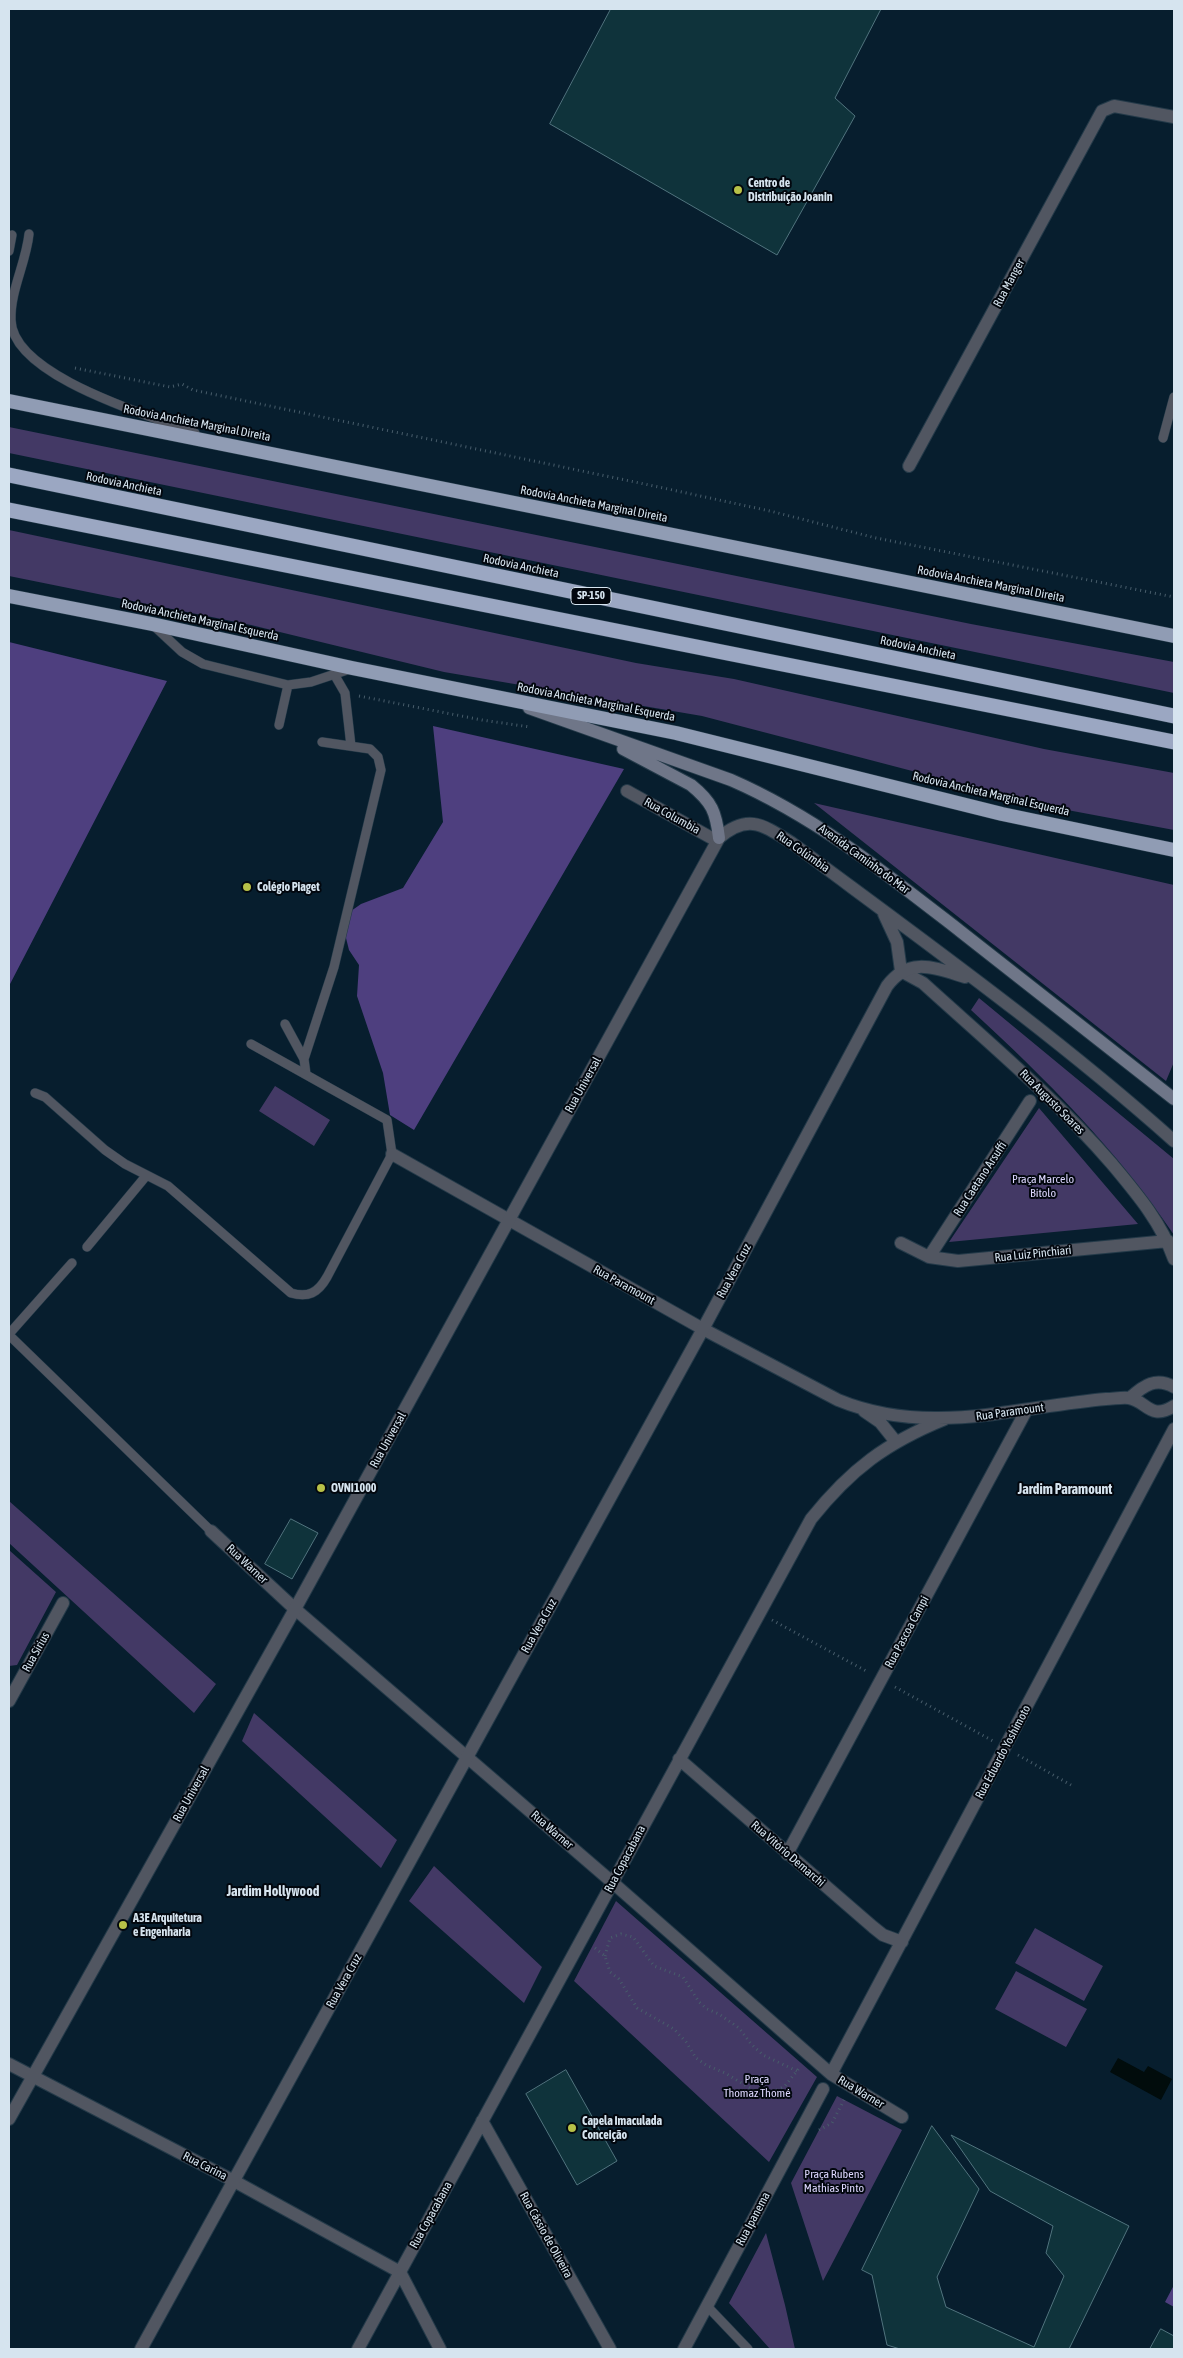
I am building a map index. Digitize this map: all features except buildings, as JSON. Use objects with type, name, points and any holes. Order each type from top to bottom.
[{"type":"highway","name":"Rodovia Anchieta Marginal Direita","points":[[9,401],[1174,636]]},
{"type":"highway","name":"Rodovia Anchieta","points":[[9,475],[1174,716]]},
{"type":"highway","name":"SP-150","points":[[9,510],[1174,742]]},
{"type":"highway","name":"Rodovia Anchieta Marginal Esquerda","points":[[9,596],[152,624],[352,668],[676,733],[1002,814],[1174,850]]},
{"type":"main road","name":"Avenida Caminho do Mar","points":[[508,700],[587,730],[731,780],[779,803],[825,830],[895,880],[1174,1100]]},
{"type":"main road","points":[[587,730],[690,785],[716,814],[718,840]]},
{"type":"street","name":"Rua Manger","points":[[909,466],[1102,111],[1114,106],[1174,117]]},
{"type":"street","name":"Rua Columbia","points":[[627,791],[718,840]]},
{"type":"street","name":"Rua Colúmbia","points":[[718,840],[731,828],[740,824],[754,823],[769,828],[792,843],[975,980]]},
{"type":"street","name":"Rua Universal","points":[[9,2119],[295,1609],[718,840]]},
{"type":"street","name":"Rua Colúmbia","points":[[881,910],[897,942],[901,971]]},
{"type":"street","points":[[901,971],[915,967],[927,967],[975,980],[1127,1099],[1174,1141]]},
{"type":"street","name":"Rua Augusto Soares","points":[[901,971],[923,983],[1066,1114],[1127,1182],[1154,1218],[1168,1241],[1174,1259]]},
{"type":"street","name":"Rua Vera Cruz","points":[[141,2349],[703,1329],[887,986],[901,971]]},
{"type":"street","name":"Rua Caetano Arsuffi","points":[[929,1257],[1030,1101]]},
{"type":"street","name":"Rua Paramount","points":[[392,1154],[703,1329],[838,1400],[860,1408],[913,1417],[945,1419],[1026,1411],[1106,1399],[1130,1398]]},
{"type":"street","name":"Rua Luiz Pinchiari","points":[[901,1243],[929,1257],[966,1261],[1168,1241]]},
{"type":"street","points":[[1174,1387],[1155,1382],[1140,1388],[1130,1398],[1155,1412],[1169,1410],[1174,1406]]},
{"type":"street","name":"Rua Paramount","points":[[860,1408],[880,1422],[896,1442]]},
{"type":"street","name":"Rua Pascoa Campi","points":[[788,1854],[1026,1411]]},
{"type":"street","name":"Rua Copacabana","points":[[358,2349],[811,1518],[838,1486],[861,1466],[896,1442],[945,1419]]},
{"type":"street","name":"Rua Eduardo Yoshimoto","points":[[831,2074],[1174,1429]]},
{"type":"street","name":"Rua Warner","points":[[211,1532],[295,1609],[612,1882],[831,2074],[902,2117]]},
{"type":"street","name":"Rua Sirius","points":[[9,1701],[12,1687],[63,1603]]},
{"type":"street","name":"Rua Vitório Demarchi","points":[[679,1760],[883,1935],[902,1942]]},
{"type":"street","name":"Rua Carina","points":[[9,2064],[234,2181],[400,2272]]},
{"type":"street","name":"Rua Ipanema","points":[[684,2349],[823,2089]]},
{"type":"street","name":"Rua Cássio de Oliveira","points":[[482,2121],[610,2349]]},
{"type":"street","points":[[400,2272],[440,2349]]},
{"type":"lane","points":[[9,251],[12,234]]},
{"type":"lane","points":[[29,234],[27,252],[11,308],[10,322],[14,334],[23,349],[41,366],[68,383],[221,443]]},
{"type":"lane","points":[[1163,438],[1174,397]]},
{"type":"lane","points":[[152,624],[182,652],[203,664],[288,685],[306,683],[352,668]]},
{"type":"lane","points":[[334,674],[344,693],[351,746]]},
{"type":"lane","points":[[279,725],[288,685]]},
{"type":"lane","points":[[304,1059],[334,967],[381,770],[378,757],[370,749],[322,742]]},
{"type":"lane","points":[[284,1024],[304,1059],[306,1074]]},
{"type":"lane","points":[[35,1093],[45,1097],[105,1150],[146,1176],[168,1186],[281,1286],[291,1293],[301,1296],[310,1294],[319,1290],[323,1285],[392,1154],[387,1120],[251,1044]]},
{"type":"lane","points":[[87,1247],[146,1176]]},
{"type":"lane","points":[[72,1263],[9,1335],[211,1532]]},
{"type":"lane","points":[[707,2306],[748,2349]]},
{"type":"path","points":[[74,368],[170,387],[182,384],[193,390],[654,486],[876,538],[1174,597]]},
{"type":"path","points":[[344,693],[482,720],[536,728]]},
{"type":"path","points":[[759,1612],[798,1636],[882,1679],[1071,1785]]},
{"type":"path","points":[[797,2071],[764,2055],[751,2044],[739,2028],[720,2014],[707,2009],[699,2002],[683,1976],[654,1966],[633,1937],[621,1934],[610,1938],[605,1956],[610,1972],[619,1979],[637,2008],[674,2029],[686,2042],[696,2058],[706,2065],[731,2076],[760,2094],[773,2092],[785,2086],[810,2055]]},
{"type":"path","points":[[582,1938],[605,1956]]},
{"type":"path","points":[[832,2123],[844,2101]]},
{"type":"green space","points":[[9,427],[971,624],[1174,662],[1174,693],[9,453]]},
{"type":"green space","points":[[9,530],[636,663],[734,679],[1044,749],[1174,773],[1174,830],[1046,806],[702,716],[444,672],[251,625],[9,576]]},
{"type":"green space","points":[[814,803],[1174,885],[1174,1062],[1166,1081]]},
{"type":"green space","points":[[979,998],[1174,1159],[1174,1235],[1129,1174],[1079,1116],[971,1010]]},
{"type":"green space","points":[[275,1086],[330,1120],[314,1146],[259,1111]]},
{"type":"green space","name":"Praça Marcelo Bitolo","points":[[1039,1108],[1138,1224],[949,1242]]},
{"type":"green space","points":[[9,1501],[216,1684],[194,1713],[9,1543]]},
{"type":"green space","points":[[9,1550],[56,1592],[17,1665],[9,1666]]},
{"type":"green space","points":[[254,1713],[397,1840],[381,1868],[242,1741]]},
{"type":"green space","points":[[434,1866],[542,1967],[524,2003],[409,1901]]},
{"type":"green space","name":"Praça Thomaz Thomé","points":[[616,1901],[817,2077],[769,2162],[574,1981]]},
{"type":"green space","points":[[1035,1928],[1103,1966],[1084,2001],[1015,1963]]},
{"type":"green space","points":[[1016,1971],[1087,2009],[1066,2047],[995,2009]]},
{"type":"green space","name":"Praça Rubens Mathias Pinto","points":[[837,2096],[902,2130],[823,2281],[791,2183]]},
{"type":"green space","points":[[766,2233],[795,2349],[770,2349],[729,2303]]},
{"type":"shaded area","points":[[9,642],[167,681],[9,986]]},
{"type":"shaded area","points":[[433,726],[624,769],[414,1130],[390,1115],[383,1073],[357,996],[359,965],[349,950],[341,918],[361,904],[403,888],[443,822]]},
{"type":"shaded area","points":[[1118,2058],[1144,2072],[1148,2066],[1172,2079],[1161,2100],[1110,2072]]},
{"type":"shaded area","points":[[1174,2285],[1174,2307],[1165,2302]]},
{"type":"place","name":"Centro de Distribuíção Joanin","points":[[738,190]]},
{"type":"place","name":"Colégio Piaget","points":[[247,887]]},
{"type":"place","name":"OVNI1000","points":[[321,1488]]},
{"type":"place","name":"A3E Arquitetura e Engenharia","points":[[123,1925]]},
{"type":"place","name":"Capela Imaculada Conceição","points":[[572,2128]]},
{"type":"district","name":"Jardim Paramount","points":[[1065,1490]]},
{"type":"district","name":"Jardim Hollywood","points":[[273,1892]]}]
